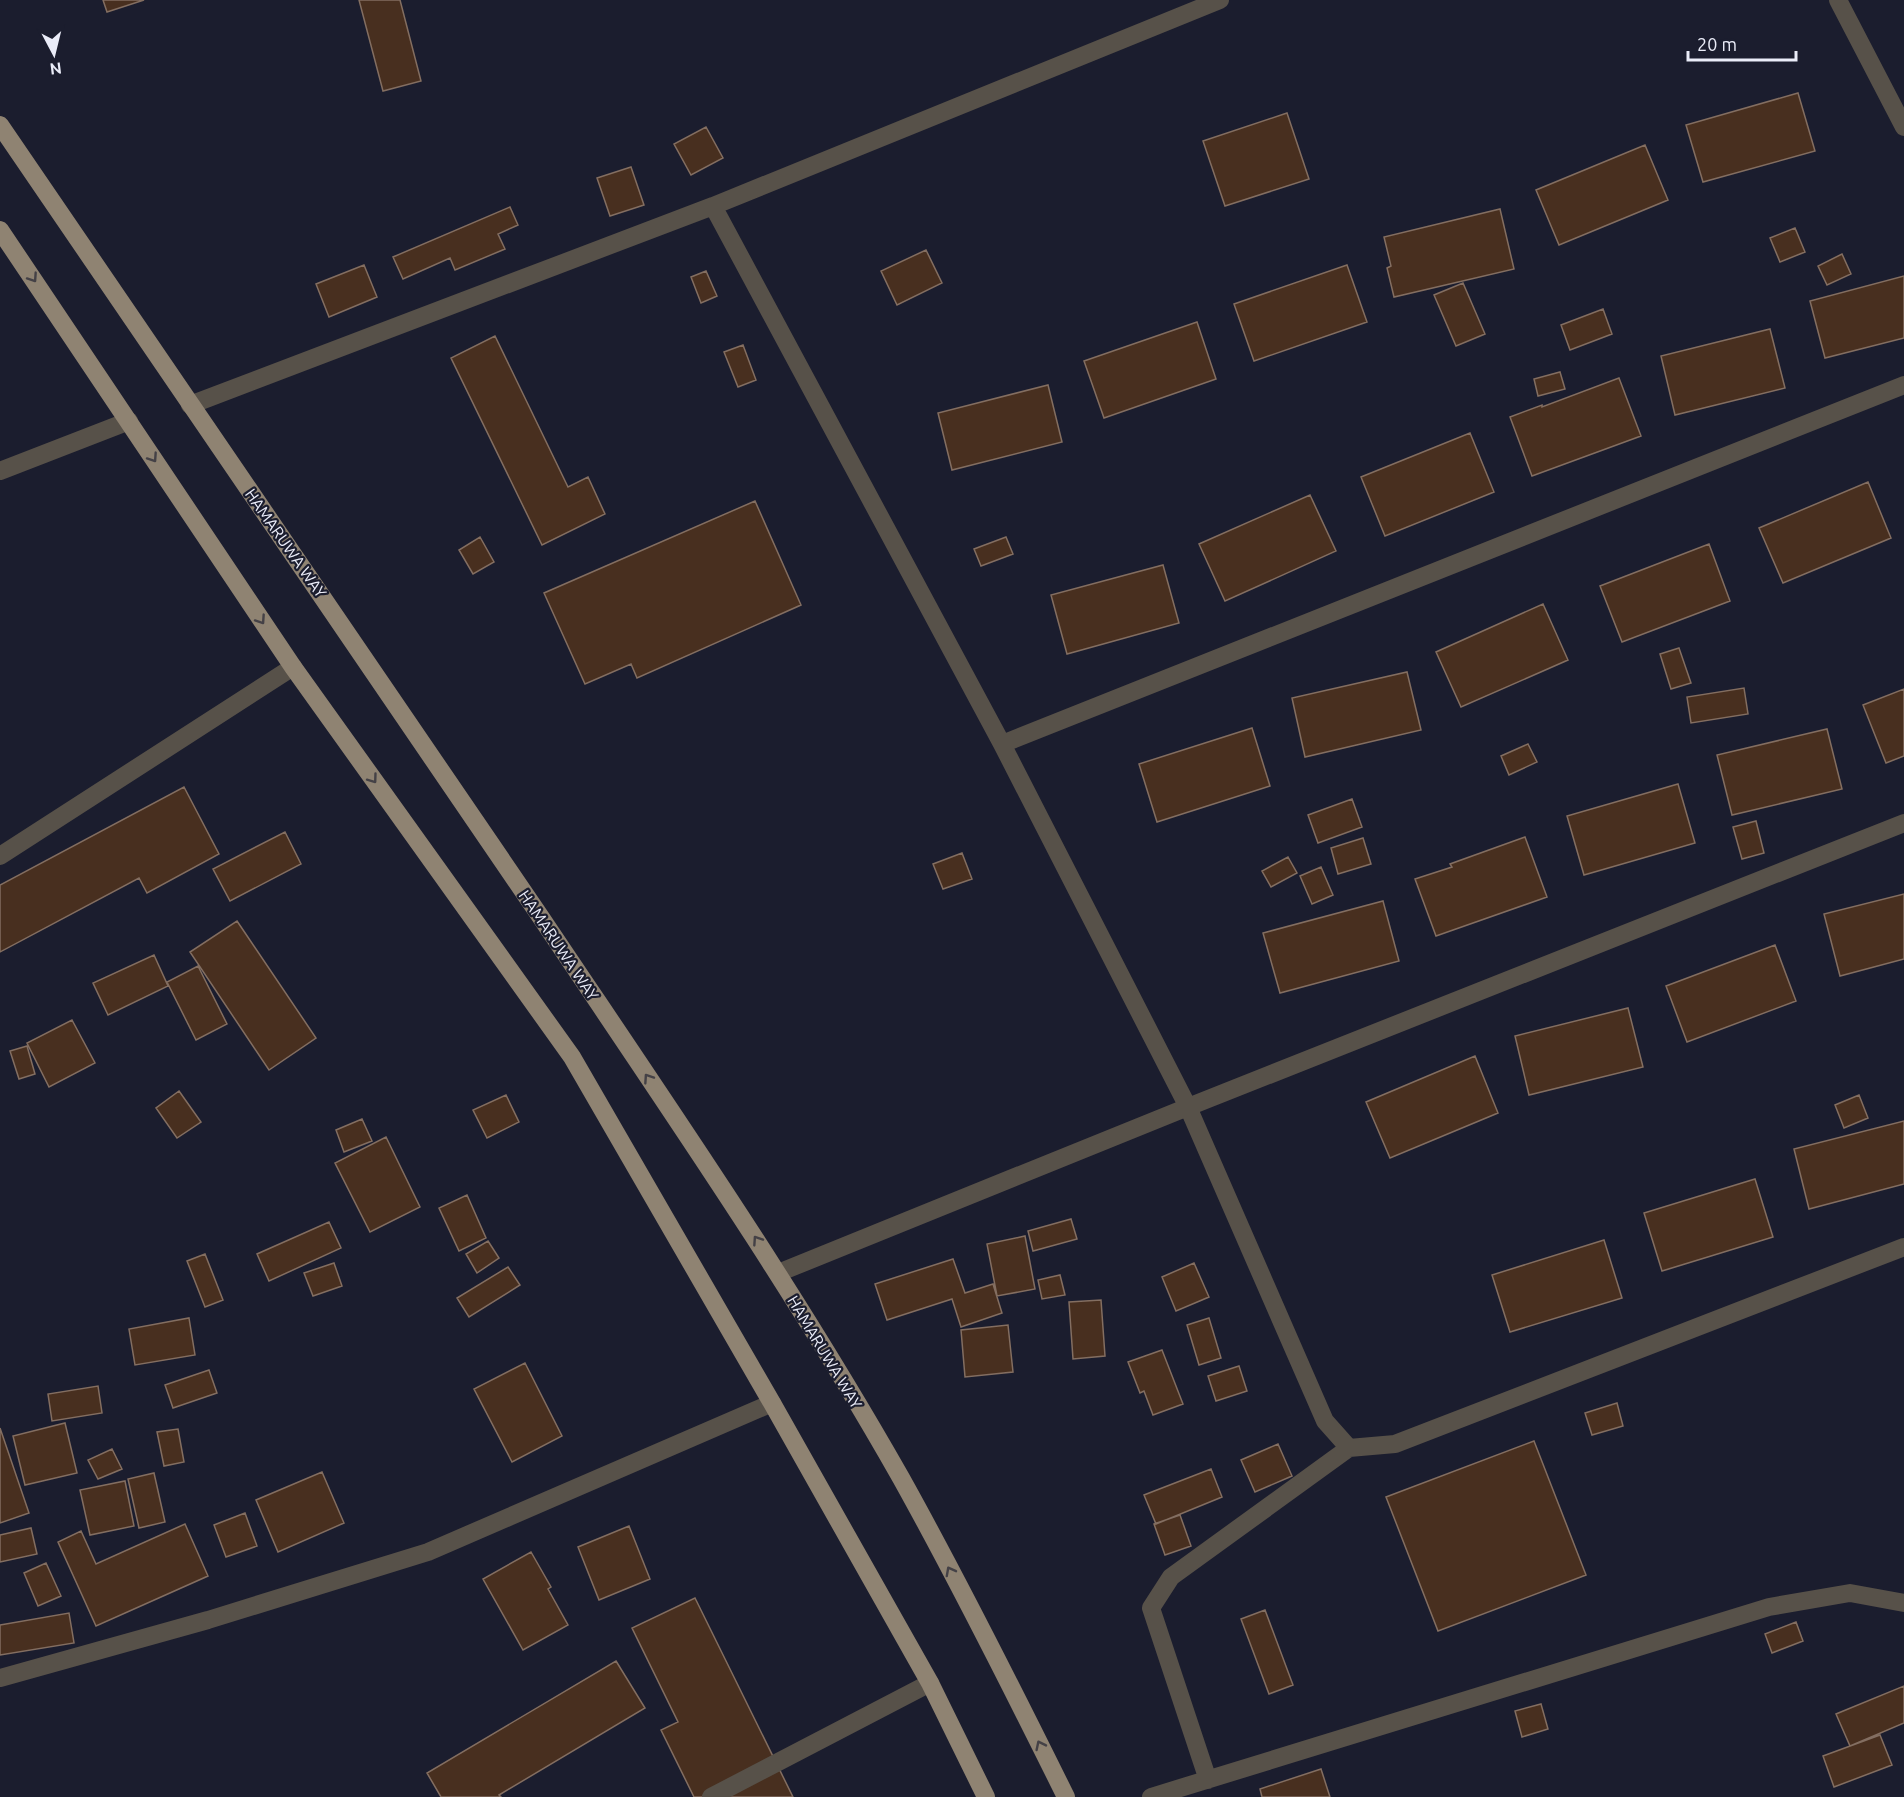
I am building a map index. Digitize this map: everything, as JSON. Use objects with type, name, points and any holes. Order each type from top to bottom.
[{"type":"main road","name":"HAMARUWA WAY","points":[[0,125],[353,640],[778,1273],[901,1479],[1014,1691],[1066,1797]]},
{"type":"main road","points":[[0,230],[293,667],[572,1057],[772,1403],[930,1683],[986,1797]]},
{"type":"street","points":[[190,405],[713,206],[1220,0]]},
{"type":"street","points":[[1838,0],[1904,127]]},
{"type":"street","points":[[713,206],[1002,744],[1188,1107],[1325,1421],[1349,1448]]},
{"type":"street","points":[[1002,744],[1904,385]]},
{"type":"street","points":[[0,471],[129,421]]},
{"type":"street","points":[[0,856],[293,667]]},
{"type":"street","points":[[778,1273],[1188,1107],[1904,823]]},
{"type":"street","points":[[1208,1780],[1151,1608],[1171,1577],[1349,1448],[1395,1444],[1904,1247]]},
{"type":"street","points":[[0,1678],[208,1620],[428,1552],[772,1403]]},
{"type":"street","points":[[1151,1797],[1769,1607],[1850,1593],[1904,1603]]},
{"type":"street","points":[[711,1797],[930,1683]]},
{"type":"building","points":[[103,0],[144,0],[107,12]]},
{"type":"building","points":[[359,0],[400,0],[421,81],[383,91]]},
{"type":"building","points":[[1798,93],[1815,151],[1703,182],[1686,125]]},
{"type":"building","points":[[1287,113],[1309,179],[1225,206],[1203,141]]},
{"type":"building","points":[[706,127],[723,158],[691,175],[674,144]]},
{"type":"building","points":[[1645,145],[1668,200],[1559,245],[1536,190]]},
{"type":"building","points":[[631,167],[644,205],[610,216],[597,178]]},
{"type":"building","points":[[510,207],[518,225],[498,234],[505,249],[455,270],[450,258],[403,279],[393,257]]},
{"type":"building","points":[[1500,209],[1514,269],[1394,297],[1387,268],[1391,266],[1384,237]]},
{"type":"building","points":[[1795,228],[1805,252],[1780,262],[1770,238]]},
{"type":"building","points":[[926,250],[942,283],[897,305],[881,271]]},
{"type":"building","points":[[1842,254],[1851,274],[1827,285],[1818,266]]},
{"type":"building","points":[[364,265],[377,297],[329,317],[316,284]]},
{"type":"building","points":[[1347,265],[1367,322],[1254,361],[1234,304]]},
{"type":"building","points":[[706,271],[717,296],[701,303],[691,277]]},
{"type":"building","points":[[1904,276],[1904,338],[1825,358],[1810,301]]},
{"type":"building","points":[[1463,283],[1485,334],[1456,346],[1434,295]]},
{"type":"building","points":[[1603,309],[1612,334],[1570,350],[1561,325]]},
{"type":"building","points":[[1197,322],[1216,379],[1104,418],[1084,361]]},
{"type":"building","points":[[1770,329],[1785,388],[1675,415],[1661,356]]},
{"type":"building","points":[[495,336],[568,487],[588,477],[605,514],[542,545],[451,358]]},
{"type":"building","points":[[743,345],[756,380],[738,387],[724,352]]},
{"type":"building","points":[[1560,372],[1565,389],[1538,396],[1534,379]]},
{"type":"building","points":[[1619,378],[1641,436],[1532,476],[1510,417]]},
{"type":"building","points":[[1048,385],[1062,442],[952,470],[938,413]]},
{"type":"building","points":[[1470,433],[1494,492],[1385,536],[1361,477]]},
{"type":"building","points":[[1868,482],[1891,538],[1783,583],[1759,528]]},
{"type":"building","points":[[1310,495],[1336,551],[1225,601],[1199,544]]},
{"type":"building","points":[[755,501],[801,605],[637,678],[631,664],[585,684],[544,593]]},
{"type":"building","points":[[480,537],[494,562],[473,574],[459,550]]},
{"type":"building","points":[[1006,537],[1013,554],[981,566],[974,549]]},
{"type":"building","points":[[1709,544],[1730,601],[1622,642],[1600,586]]},
{"type":"building","points":[[1163,565],[1179,623],[1067,654],[1051,595]]},
{"type":"building","points":[[1543,604],[1568,660],[1461,707],[1436,652]]},
{"type":"building","points":[[1679,648],[1691,683],[1671,689],[1660,654]]},
{"type":"building","points":[[1407,672],[1421,730],[1305,757],[1292,698]]},
{"type":"building","points":[[1744,688],[1748,714],[1691,723],[1687,697]]},
{"type":"building","points":[[1904,689],[1904,756],[1886,763],[1863,705]]},
{"type":"building","points":[[1252,728],[1270,786],[1157,822],[1139,764]]},
{"type":"building","points":[[1827,729],[1842,789],[1732,815],[1717,755]]},
{"type":"building","points":[[1528,744],[1537,762],[1509,775],[1501,756]]},
{"type":"building","points":[[1678,784],[1695,843],[1584,875],[1567,816]]},
{"type":"building","points":[[184,787],[219,854],[147,893],[139,878],[0,952],[0,885]]},
{"type":"building","points":[[1352,799],[1362,827],[1318,843],[1308,815]]},
{"type":"building","points":[[1756,821],[1764,853],[1742,859],[1733,827]]},
{"type":"building","points":[[285,832],[301,864],[230,901],[213,869]]},
{"type":"building","points":[[1525,837],[1547,897],[1436,936],[1415,879],[1452,867],[1450,864]]},
{"type":"building","points":[[1363,838],[1371,864],[1338,874],[1331,848]]},
{"type":"building","points":[[962,853],[972,879],[943,889],[933,864]]},
{"type":"building","points":[[1288,857],[1297,873],[1271,887],[1262,871]]},
{"type":"building","points":[[1321,867],[1333,895],[1312,904],[1300,876]]},
{"type":"building","points":[[1904,894],[1904,959],[1840,976],[1824,914]]},
{"type":"building","points":[[1383,901],[1399,961],[1280,993],[1263,933]]},
{"type":"building","points":[[237,921],[316,1038],[269,1070],[190,952]]},
{"type":"building","points":[[1775,945],[1796,1001],[1687,1042],[1666,986]]},
{"type":"building","points":[[154,955],[168,986],[108,1015],[93,983]]},
{"type":"building","points":[[198,966],[227,1024],[196,1040],[167,982]]},
{"type":"building","points":[[1628,1008],[1643,1067],[1529,1095],[1515,1036]]},
{"type":"building","points":[[72,1020],[95,1063],[49,1087],[27,1043]]},
{"type":"building","points":[[27,1046],[35,1074],[19,1079],[10,1051]]},
{"type":"building","points":[[1475,1056],[1498,1113],[1390,1158],[1366,1102]]},
{"type":"building","points":[[179,1091],[201,1122],[177,1138],[156,1108]]},
{"type":"building","points":[[506,1095],[519,1122],[487,1138],[473,1110]]},
{"type":"building","points":[[1859,1095],[1868,1118],[1844,1128],[1835,1105]]},
{"type":"building","points":[[362,1119],[372,1141],[344,1152],[336,1130]]},
{"type":"building","points":[[1904,1121],[1904,1184],[1809,1209],[1794,1149]]},
{"type":"building","points":[[386,1137],[420,1207],[370,1232],[335,1163]]},
{"type":"building","points":[[1755,1179],[1773,1237],[1662,1271],[1644,1213]]},
{"type":"building","points":[[467,1195],[486,1238],[459,1251],[439,1208]]},
{"type":"building","points":[[1071,1219],[1077,1239],[1033,1251],[1028,1231]]},
{"type":"building","points":[[329,1222],[341,1248],[269,1281],[257,1254]]},
{"type":"building","points":[[1025,1236],[1035,1289],[997,1296],[987,1244]]},
{"type":"building","points":[[1604,1240],[1622,1298],[1510,1332],[1492,1275]]},
{"type":"building","points":[[488,1241],[499,1258],[477,1273],[466,1254]]},
{"type":"building","points":[[205,1254],[223,1300],[205,1307],[187,1261]]},
{"type":"building","points":[[953,1259],[965,1293],[993,1284],[1002,1313],[961,1327],[952,1299],[887,1320],[875,1284]]},
{"type":"building","points":[[334,1263],[342,1286],[313,1296],[304,1273]]},
{"type":"building","points":[[1194,1263],[1209,1297],[1176,1311],[1162,1277]]},
{"type":"building","points":[[508,1267],[520,1285],[469,1317],[457,1298]]},
{"type":"building","points":[[1060,1275],[1065,1295],[1042,1299],[1038,1280]]},
{"type":"building","points":[[1101,1300],[1105,1356],[1073,1359],[1069,1302]]},
{"type":"building","points":[[189,1318],[195,1355],[135,1365],[129,1329]]},
{"type":"building","points":[[1209,1318],[1221,1358],[1199,1365],[1187,1325]]},
{"type":"building","points":[[1008,1325],[1013,1372],[965,1377],[961,1330]]},
{"type":"building","points":[[1162,1350],[1183,1404],[1153,1415],[1144,1391],[1140,1393],[1128,1362]]},
{"type":"building","points":[[525,1363],[562,1436],[512,1462],[474,1389]]},
{"type":"building","points":[[1239,1366],[1247,1391],[1216,1401],[1208,1376]]},
{"type":"building","points":[[209,1370],[217,1393],[173,1408],[165,1385]]},
{"type":"building","points":[[98,1386],[102,1413],[52,1421],[48,1394]]},
{"type":"building","points":[[1617,1403],[1623,1426],[1592,1435],[1585,1413]]},
{"type":"building","points":[[65,1423],[77,1473],[25,1485],[13,1436]]},
{"type":"building","points":[[0,1428],[29,1513],[0,1523]]},
{"type":"building","points":[[178,1429],[184,1462],[164,1466],[157,1432]]},
{"type":"building","points":[[1534,1441],[1586,1575],[1438,1631],[1386,1497]]},
{"type":"building","points":[[1278,1444],[1292,1476],[1255,1492],[1241,1460]]},
{"type":"building","points":[[112,1449],[122,1469],[98,1479],[88,1460]]},
{"type":"building","points":[[1211,1469],[1222,1497],[1156,1524],[1144,1495]]},
{"type":"building","points":[[322,1472],[344,1523],[278,1552],[256,1500]]},
{"type":"building","points":[[154,1473],[165,1522],[139,1528],[128,1479]]},
{"type":"building","points":[[125,1481],[134,1526],[90,1535],[80,1490]]},
{"type":"building","points":[[245,1513],[257,1546],[226,1557],[214,1525]]},
{"type":"building","points":[[1180,1515],[1191,1546],[1165,1555],[1154,1524]]},
{"type":"building","points":[[185,1524],[208,1576],[96,1626],[58,1542],[81,1531],[96,1564]]},
{"type":"building","points":[[629,1526],[650,1579],[599,1600],[578,1547]]},
{"type":"building","points":[[31,1528],[37,1554],[0,1562],[0,1535]]},
{"type":"building","points":[[531,1552],[551,1587],[548,1589],[568,1625],[523,1650],[483,1579]]},
{"type":"building","points":[[46,1563],[61,1596],[38,1606],[24,1573]]},
{"type":"building","points":[[695,1598],[793,1797],[694,1797],[661,1730],[678,1722],[632,1628]]},
{"type":"building","points":[[1265,1610],[1293,1685],[1269,1694],[1241,1619]]},
{"type":"building","points":[[69,1613],[74,1643],[0,1655],[0,1625]]},
{"type":"building","points":[[1796,1622],[1803,1641],[1772,1653],[1765,1634]]},
{"type":"building","points":[[616,1661],[645,1708],[499,1795],[501,1797],[441,1797],[427,1773]]},
{"type":"building","points":[[1904,1686],[1904,1723],[1850,1746],[1836,1714]]},
{"type":"building","points":[[1541,1704],[1548,1729],[1522,1737],[1515,1711]]},
{"type":"building","points":[[1880,1735],[1892,1765],[1834,1787],[1823,1756]]},
{"type":"building","points":[[1321,1769],[1330,1797],[1262,1797],[1260,1789]]}]
